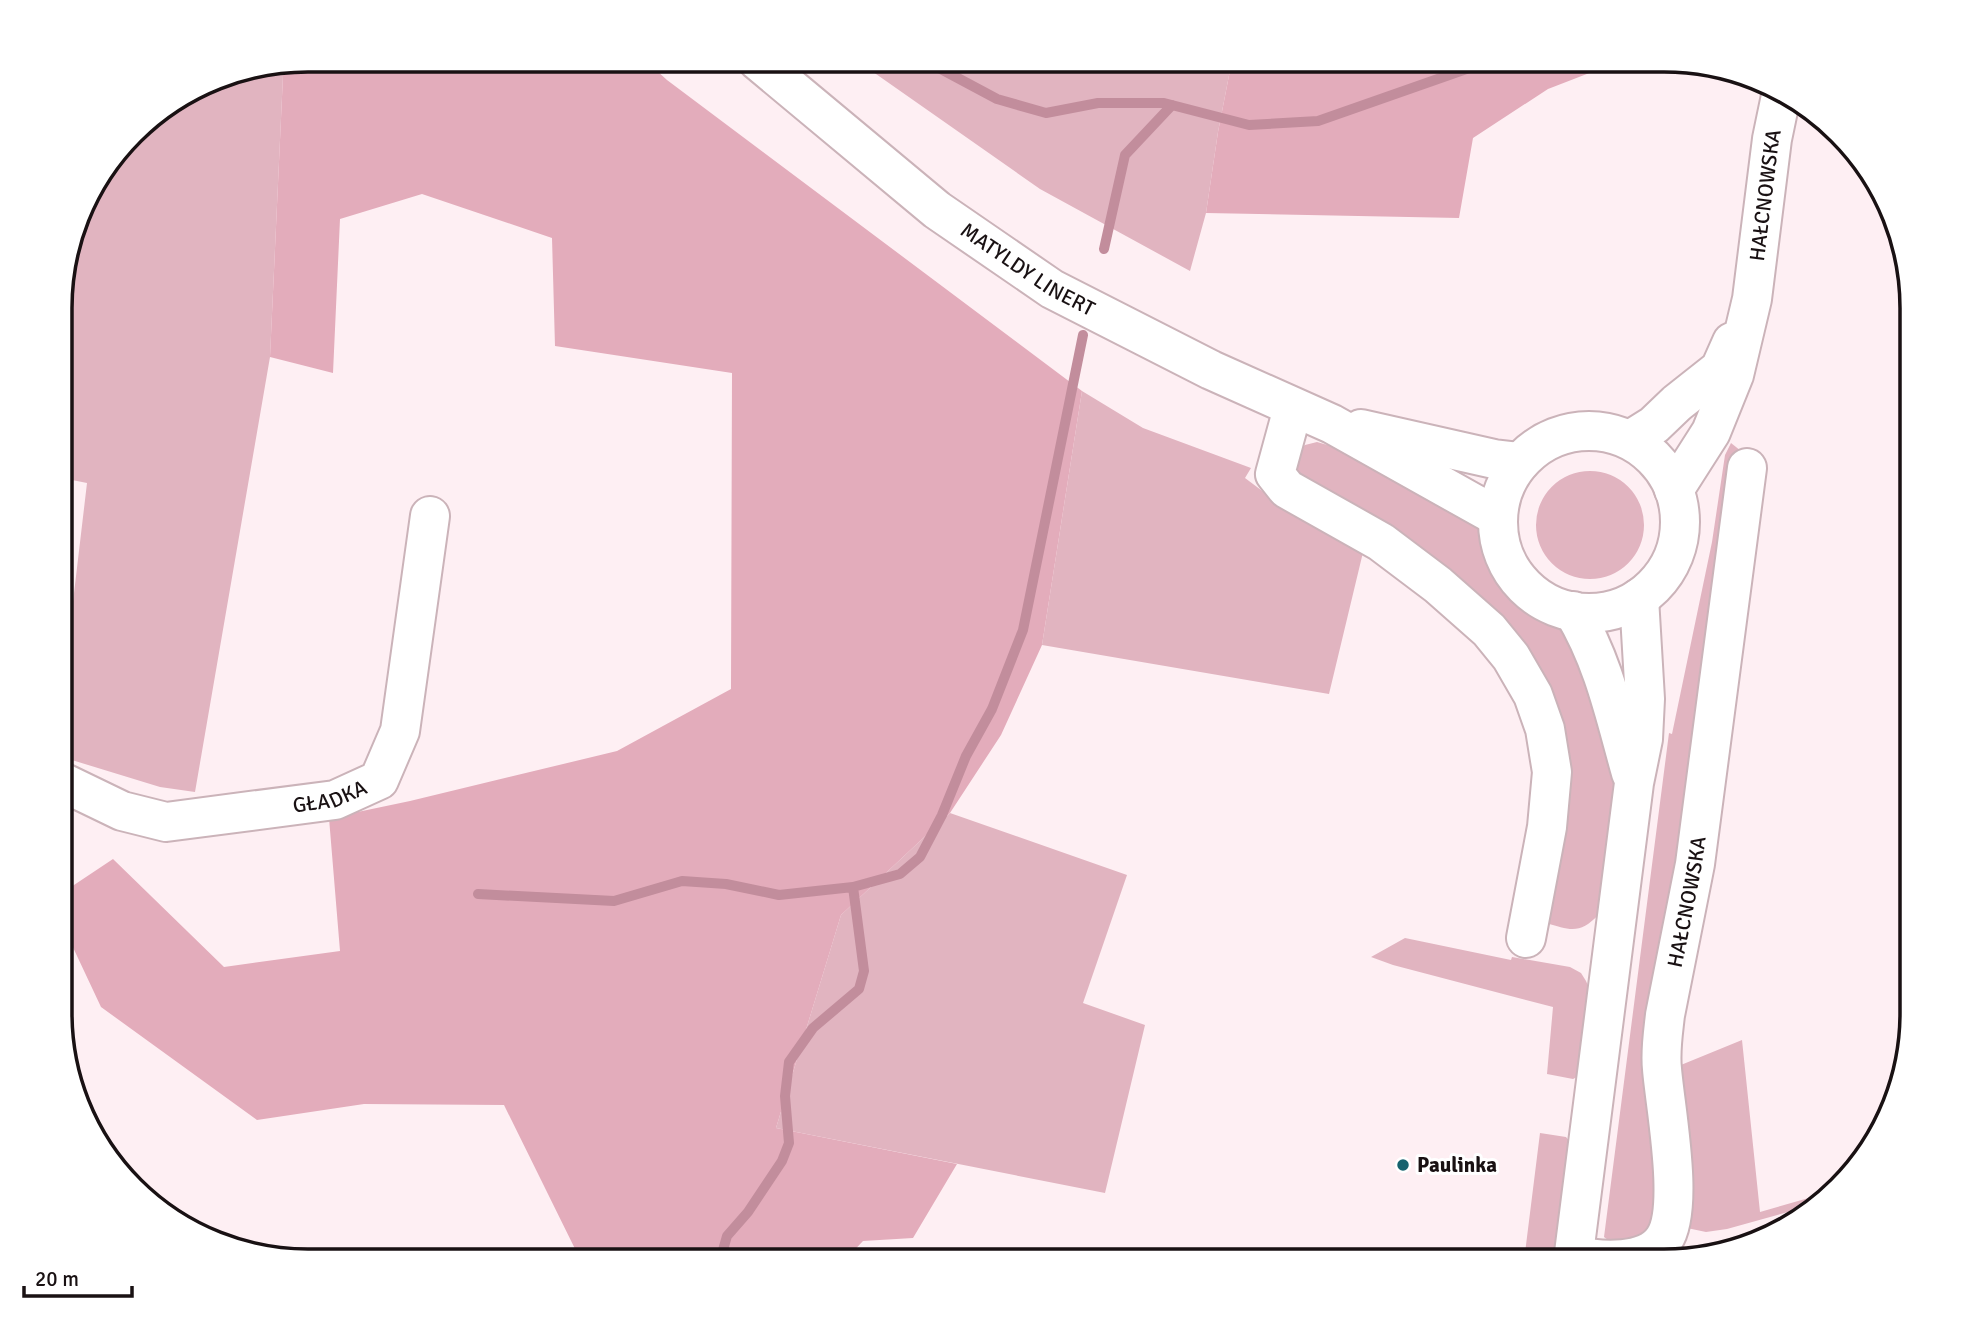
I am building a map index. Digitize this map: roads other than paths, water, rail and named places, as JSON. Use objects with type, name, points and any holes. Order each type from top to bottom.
[{"type":"street","name":"MATYLDY LINERT","points":[[771,72],[937,210],[1052,289],[1211,370],[1332,424],[1498,517]]},
{"type":"street","name":"HAŁCNOWSKA","points":[[1674,489],[1720,415],[1734,374],[1752,299],[1772,139],[1780,102]]},
{"type":"street","name":"HAŁCNOWSKA","points":[[1630,440],[1654,425],[1720,369],[1752,299]]},
{"type":"street","points":[[1293,408],[1275,474],[1287,489],[1381,542],[1438,585],[1489,630],[1511,657],[1533,695],[1545,729],[1552,772],[1548,827],[1526,938]]},
{"type":"street","name":"MATYLDY LINERT","points":[[1332,424],[1520,462]]},
{"type":"street","points":[[1602,431],[1630,440],[1657,461],[1674,489],[1679,526],[1671,561],[1657,582],[1639,598],[1614,609],[1600,612],[1573,611],[1548,603],[1527,588],[1510,567],[1500,543],[1498,517],[1504,488],[1520,462],[1543,443],[1571,432],[1602,431]]},
{"type":"street","name":"HAŁCNOWSKA","points":[[1652,1249],[1664,1240],[1671,1225],[1673,1180],[1661,1066],[1662,1040],[1695,864],[1747,468]]},
{"type":"street","name":"GŁADKA","points":[[72,787],[122,811],[166,822],[335,800],[379,779],[400,731],[430,516]]},
{"type":"street","name":"HAŁCNOWSKA","points":[[1575,1249],[1634,783],[1643,739],[1645,699],[1639,598]]},
{"type":"street","name":"HAŁCNOWSKA","points":[[1573,611],[1601,665],[1634,783]]},
{"type":"waterway","points":[[946,72],[997,99],[1046,113],[1098,103],[1164,103],[1249,125],[1318,121],[1458,72]]},
{"type":"waterway","points":[[1104,249],[1125,155],[1172,105]]},
{"type":"waterway","points":[[723,1249],[727,1236],[748,1212],[782,1161],[789,1143],[785,1096],[789,1062],[813,1028],[859,989],[864,971],[853,887],[900,874],[920,857],[942,815],[966,756],[992,709],[1023,630],[1083,335]]},
{"type":"waterway","points":[[478,894],[614,901],[682,881],[726,884],[779,895],[853,887]]},
{"type":"place","name":"Paulinka","points":[[1403,1165]]}]
